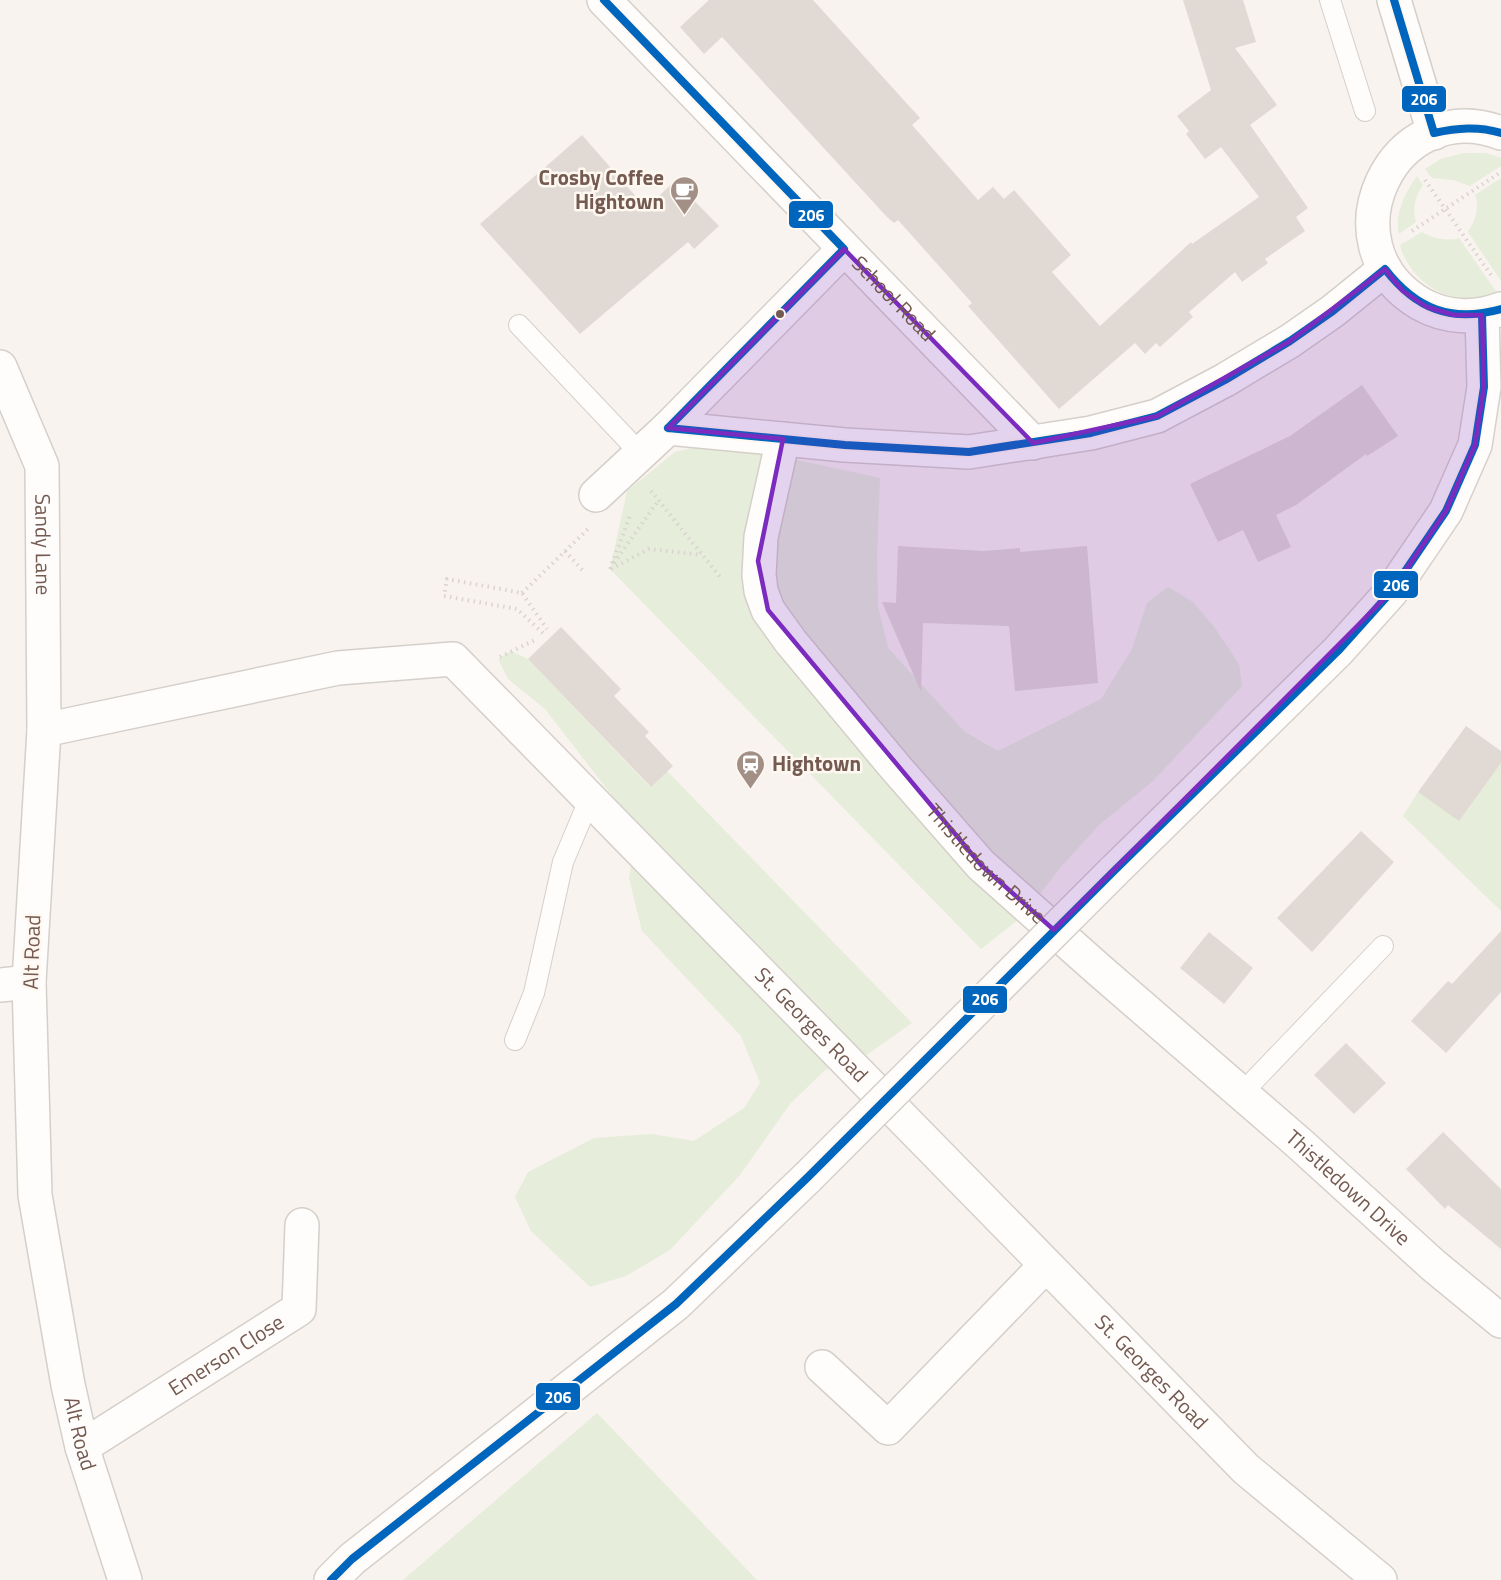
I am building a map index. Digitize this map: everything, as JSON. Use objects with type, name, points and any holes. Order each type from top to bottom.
[{"type":"street","name":"School Road","points":[[604,0],[1033,443]]},
{"type":"street","points":[[1394,0],[1434,133]]},
{"type":"street","points":[[1493,302],[1469,317],[1427,307],[1403,291],[1393,281],[1379,256],[1372,229],[1374,203],[1378,190],[1399,155],[1422,138],[1434,133],[1464,127],[1480,127],[1501,133]]},
{"type":"street","points":[[596,495],[668,428],[844,249]]},
{"type":"street","points":[[668,428],[845,445],[969,452],[1091,433],[1156,416],[1225,380],[1290,341],[1333,311],[1385,269]]},
{"type":"street","points":[[331,1580],[361,1552],[675,1304],[808,1177],[1338,651],[1391,592],[1446,510],[1475,445],[1493,302]]},
{"type":"street","name":"Sandy Lane","points":[[0,367],[42,466],[44,730]]},
{"type":"street","name":"Thistledown Drive","points":[[783,439],[761,537],[758,561],[761,591],[768,610],[779,626],[896,768],[981,865],[1242,1093],[1433,1265],[1501,1321]]},
{"type":"street","name":"St. Georges Road","points":[[44,730],[338,668],[453,659],[1246,1469],[1380,1580]]},
{"type":"street","name":"Alt Road","points":[[44,730],[15,983],[35,1195],[68,1385],[82,1447],[125,1580]]},
{"type":"street","name":"Emerson Close","points":[[82,1447],[299,1309],[302,1226]]},
{"type":"street","points":[[822,1367],[888,1428],[1046,1264]]},
{"type":"lane","points":[[1330,0],[1365,111]]},
{"type":"lane","points":[[519,325],[640,453]]},
{"type":"lane","points":[[515,1040],[534,993],[563,862],[590,798]]},
{"type":"lane","points":[[1242,1093],[1383,946]]},
{"type":"path","points":[[1420,172],[1445,209],[1493,302]]},
{"type":"path","points":[[1407,234],[1501,172]]},
{"type":"path","points":[[658,501],[702,555],[648,549],[610,569],[658,501]]},
{"type":"path","points":[[610,569],[633,510]]},
{"type":"path","points":[[522,593],[589,528]]},
{"type":"path","points":[[565,551],[584,572]]},
{"type":"path","points":[[543,633],[517,609],[444,596],[447,579],[522,593],[547,629]]},
{"type":"highlighted area","points":[[844,249],[1033,443],[1157,416],[1290,341],[1385,269],[1403,291],[1427,307],[1454,315],[1482,315],[1484,387],[1475,445],[1446,511],[1391,592],[1054,930],[981,865],[768,610],[758,561],[783,439],[668,428]]},
{"type":"green space","points":[[1464,153],[1486,153],[1501,158],[1501,166],[1470,186],[1453,180],[1432,178],[1425,169],[1441,159]]},
{"type":"green space","points":[[1417,176],[1423,185],[1415,203],[1416,222],[1399,234],[1399,211],[1408,189]]},
{"type":"green space","points":[[1501,178],[1501,281],[1468,232],[1476,214],[1475,195]]},
{"type":"green space","points":[[1422,232],[1440,239],[1459,238],[1498,294],[1473,299],[1458,298],[1426,284],[1410,267],[1400,245]]},
{"type":"green space","points":[[707,444],[743,448],[880,478],[878,606],[888,648],[965,732],[998,751],[1101,699],[1132,649],[1147,603],[1168,587],[1193,602],[1215,628],[1239,664],[1242,686],[1153,781],[1099,825],[1060,868],[1023,916],[981,949],[610,569],[627,491],[675,452]]},
{"type":"green space","points":[[511,651],[528,659],[650,787],[667,771],[912,1023],[865,1056],[824,1071],[790,1104],[740,1175],[670,1250],[626,1276],[590,1287],[531,1231],[515,1197],[528,1172],[594,1138],[652,1134],[694,1141],[744,1108],[760,1083],[741,1036],[642,931],[629,878],[635,845],[624,811],[545,709],[508,679],[498,659]]},
{"type":"green space","points":[[1501,763],[1501,911],[1403,816],[1418,792],[1459,820]]},
{"type":"green space","points":[[597,1413],[757,1580],[403,1580]]},
{"type":"building","points":[[709,0],[813,0],[920,118],[912,125],[978,200],[993,187],[1004,199],[1014,190],[1071,255],[1052,272],[1100,326],[1191,242],[1192,244],[1259,197],[1221,147],[1205,159],[1186,134],[1189,131],[1177,116],[1211,90],[1183,0],[1243,0],[1256,42],[1235,48],[1277,105],[1250,125],[1308,208],[1296,217],[1305,231],[1265,259],[1268,263],[1242,282],[1235,272],[1189,312],[1193,317],[1160,347],[1156,343],[1145,354],[1135,343],[1059,409],[968,306],[972,303],[898,220],[894,223],[887,217],[722,37],[704,54],[680,27]]},
{"type":"building","points":[[582,135],[646,208],[675,181],[719,226],[694,249],[688,242],[580,334],[480,224]]},
{"type":"building","points":[[1362,385],[1398,436],[1367,456],[1366,454],[1296,505],[1276,515],[1291,547],[1258,562],[1243,530],[1218,542],[1190,484],[1290,436]]},
{"type":"building","points":[[898,546],[983,551],[1020,548],[1020,552],[1087,546],[1098,683],[1015,691],[1009,626],[923,623],[921,692],[882,602],[896,603]]},
{"type":"building","points":[[561,627],[621,689],[614,696],[649,732],[645,736],[673,766],[651,787],[528,659]]},
{"type":"building","points":[[1466,726],[1501,751],[1501,763],[1459,821],[1418,792]]},
{"type":"building","points":[[1361,831],[1394,862],[1312,952],[1277,918]]},
{"type":"building","points":[[1501,931],[1501,992],[1446,1053],[1411,1021],[1448,981],[1452,984]]},
{"type":"building","points":[[1209,932],[1253,968],[1224,1004],[1180,968]]},
{"type":"building","points":[[1346,1043],[1386,1083],[1354,1114],[1314,1075]]},
{"type":"building","points":[[1443,1132],[1501,1189],[1501,1249],[1448,1205],[1445,1209],[1406,1169]]},
{"type":"transit line","name":"206","points":[[604,0],[844,249],[668,428]]},
{"type":"transit line","name":"206","points":[[1394,0],[1434,133],[1468,128],[1501,133]]},
{"type":"transit line","name":"206","points":[[668,428],[845,445],[969,452],[1091,433],[1157,416],[1225,380],[1290,341],[1333,311],[1385,269],[1409,294],[1436,309],[1466,314],[1501,309]]},
{"type":"transit line","name":"206","points":[[331,1580],[352,1559],[676,1304],[808,1177],[1338,651],[1391,592],[1446,511],[1475,445],[1484,387],[1482,315]]},
{"type":"place","name":"Crosby Coffee Hightown","points":[[685,216]]},
{"type":"place","name":"Hightown","points":[[751,790]]}]
